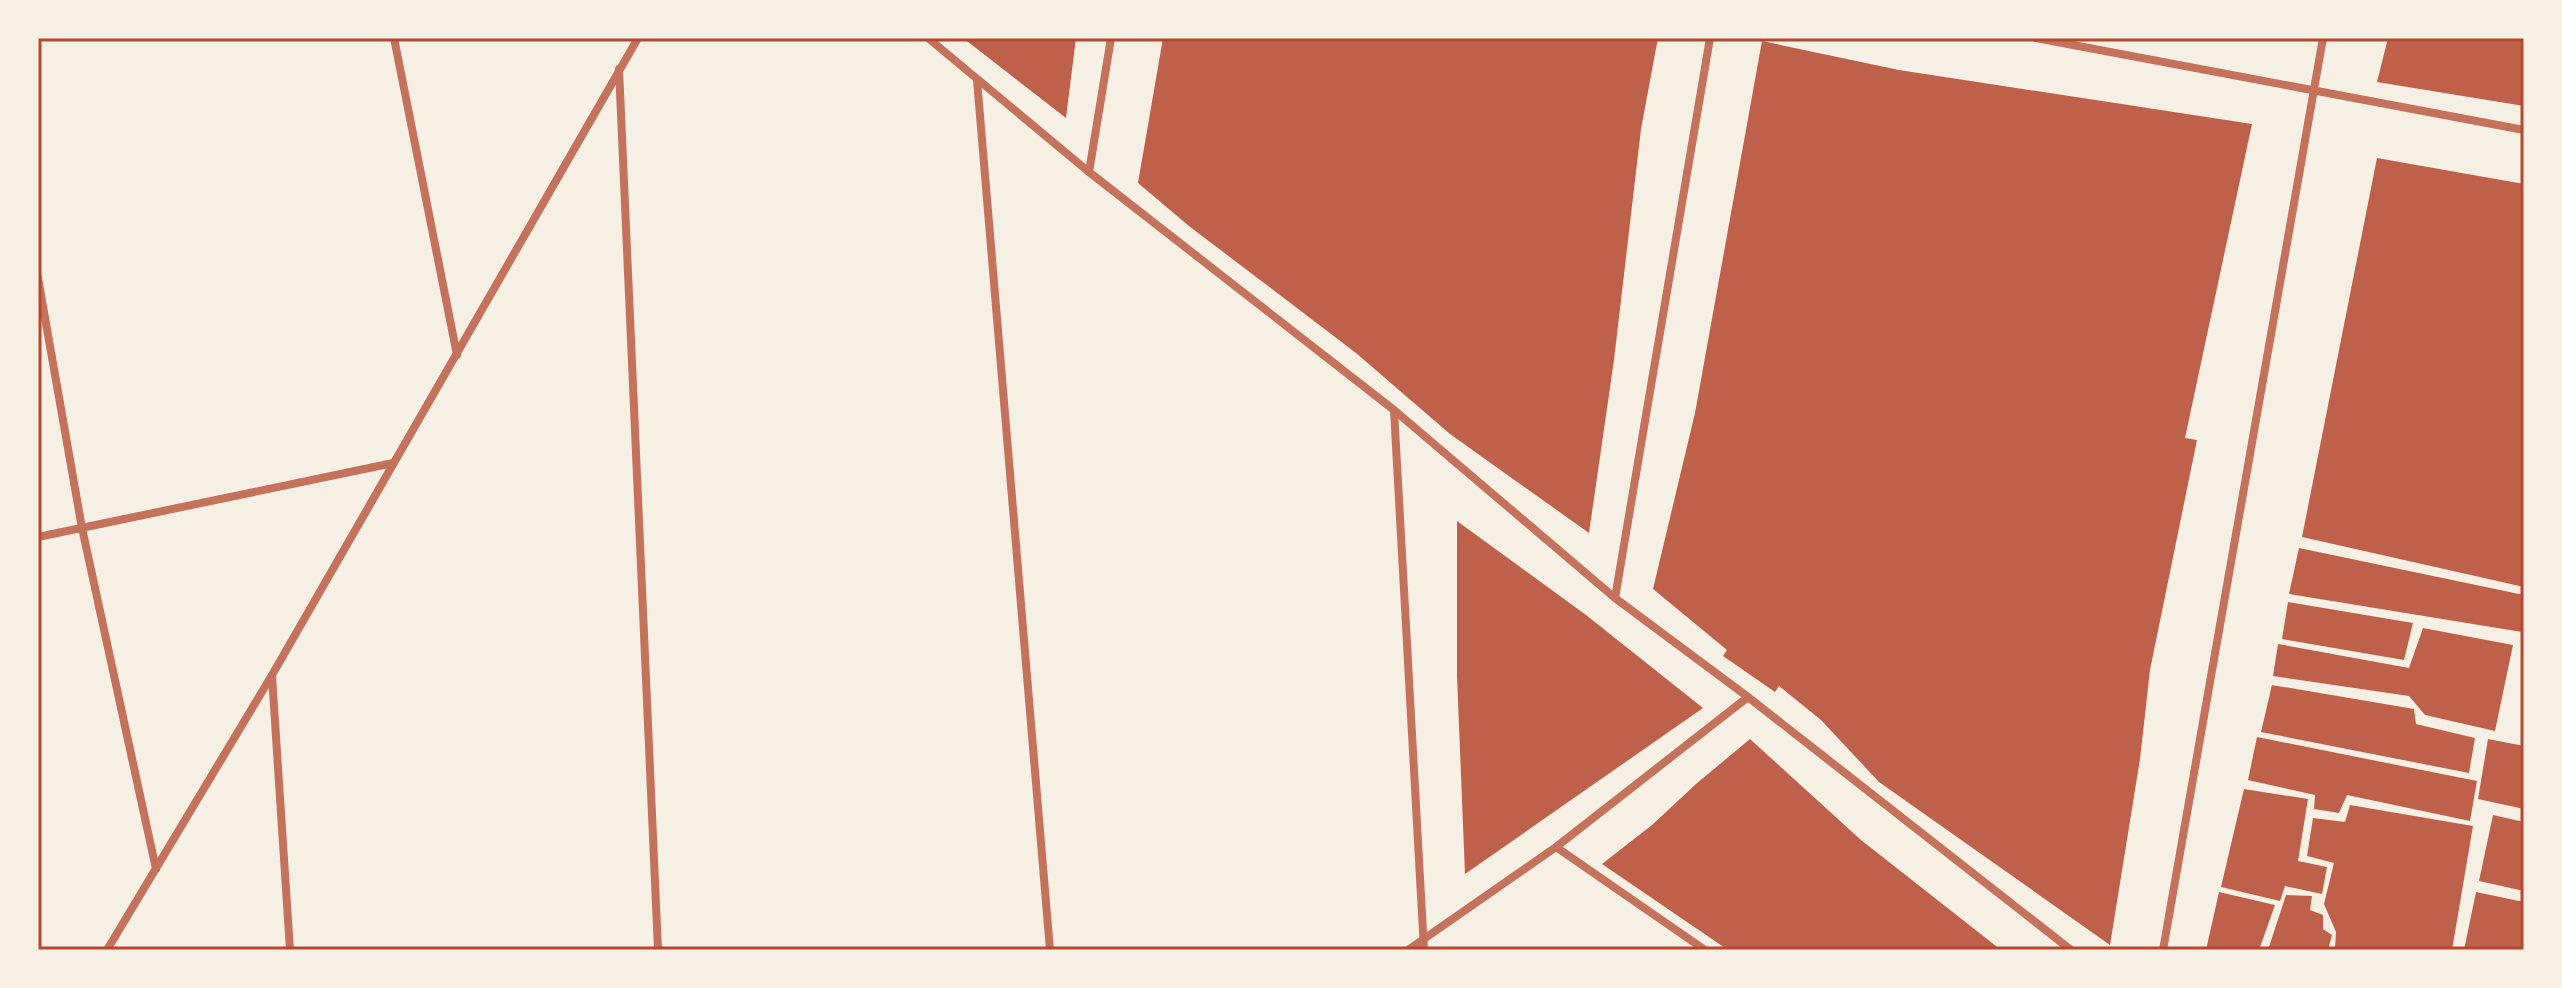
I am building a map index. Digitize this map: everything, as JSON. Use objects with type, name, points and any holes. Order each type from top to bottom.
[{"type":"street","points":[[394,38],[457,355]]},
{"type":"street","points":[[107,950],[272,675],[638,38]]},
{"type":"street","points":[[928,38],[1089,172],[1394,410],[1615,598],[1748,697],[2071,950]]},
{"type":"street","points":[[1089,172],[1111,38]]},
{"type":"street","points":[[1615,598],[1710,38]]},
{"type":"street","points":[[2036,38],[2524,130]]},
{"type":"street","points":[[2163,950],[2323,38]]},
{"type":"street","points":[[619,69],[658,950]]},
{"type":"street","points":[[977,80],[1050,950]]},
{"type":"street","points":[[38,278],[82,528],[156,869]]},
{"type":"street","points":[[1394,410],[1424,950]]},
{"type":"street","points":[[38,537],[393,463]]},
{"type":"street","points":[[272,675],[290,950]]},
{"type":"street","points":[[1408,950],[1556,847],[1748,697]]},
{"type":"street","points":[[1556,847],[1705,950]]},
{"type":"building","points":[[963,38],[1076,38],[1066,118]]},
{"type":"building","points":[[1163,38],[1658,38],[1641,129],[1614,360],[1589,533],[1450,434],[1356,353],[1189,226],[1138,183]]},
{"type":"building","points":[[2388,38],[2524,38],[2524,106],[2377,82]]},
{"type":"building","points":[[1762,41],[1899,70],[2252,124],[2185,438],[2197,440],[2150,670],[2140,759],[2110,945],[1879,782],[1821,720],[1779,686],[1775,692],[1723,656],[1727,650],[1653,589],[1695,413]]},
{"type":"building","points":[[2377,158],[2524,184],[2524,587],[2302,537]]},
{"type":"building","points":[[1457,521],[1586,615],[1703,708],[1465,874],[1457,676]]},
{"type":"building","points":[[2299,548],[2524,595],[2522,632],[2289,594]]},
{"type":"building","points":[[2288,602],[2413,623],[2404,660],[2282,639]]},
{"type":"building","points":[[2423,628],[2513,645],[2495,731],[2425,715],[2409,696],[2273,676],[2278,644],[2409,668]]},
{"type":"building","points":[[2272,685],[2414,709],[2416,724],[2475,738],[2469,773],[2261,732]]},
{"type":"building","points":[[2257,737],[2477,781],[2470,821],[2347,795],[2339,813],[2314,809],[2315,795],[2248,780]]},
{"type":"building","points":[[1750,739],[1861,840],[2001,950],[1728,950],[1602,864],[1652,825]]},
{"type":"building","points":[[2488,739],[2524,746],[2524,809],[2478,799]]},
{"type":"building","points":[[2244,789],[2308,799],[2298,861],[2327,867],[2322,894],[2285,886],[2280,901],[2221,887]]},
{"type":"building","points":[[2350,805],[2473,826],[2452,950],[2335,949],[2336,932],[2324,904],[2334,863],[2307,856],[2313,818],[2345,822]]},
{"type":"building","points":[[2493,815],[2524,822],[2524,891],[2479,881]]},
{"type":"building","points":[[2219,892],[2275,905],[2259,950],[2206,950]]},
{"type":"building","points":[[2476,892],[2524,902],[2524,950],[2464,950]]},
{"type":"building","points":[[2286,895],[2312,896],[2310,910],[2323,915],[2323,929],[2332,935],[2331,950],[2268,950]]}]
